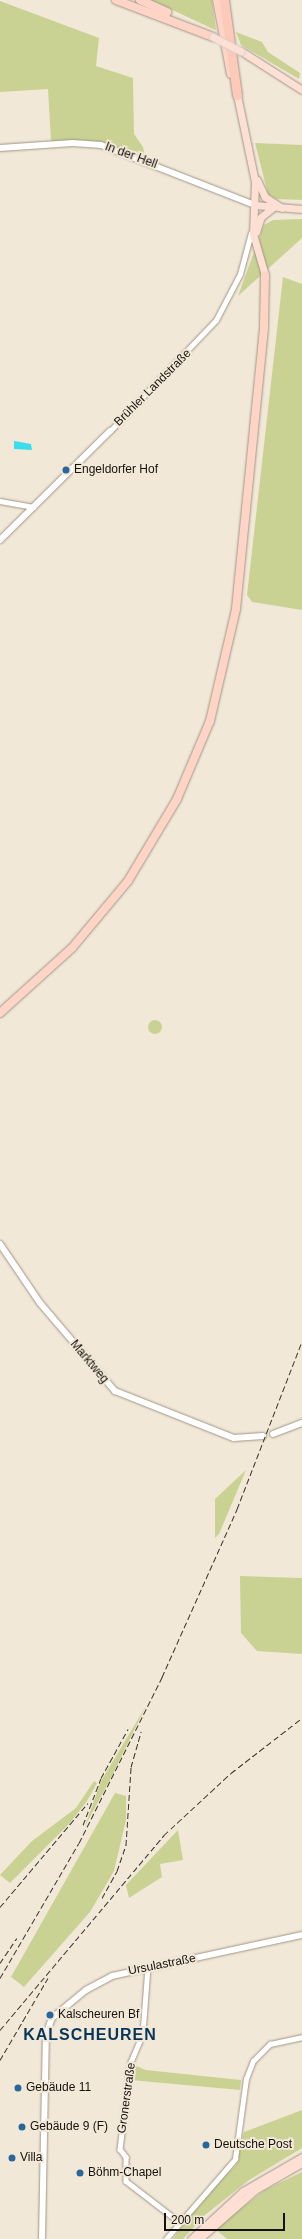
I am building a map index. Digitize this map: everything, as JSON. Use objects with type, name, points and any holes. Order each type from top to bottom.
[{"type":"highway","points":[[116,0],[214,36]]},
{"type":"highway","points":[[140,0],[214,36]]},
{"type":"highway","points":[[217,0],[237,95]]},
{"type":"highway","points":[[224,0],[237,95]]},
{"type":"highway","points":[[0,1012],[57,963],[110,905],[155,839],[190,773],[218,696],[233,629],[240,574],[263,334],[264,275]]},
{"type":"main road","points":[[214,36],[241,51],[302,90]]},
{"type":"main road","points":[[237,95],[254,175],[263,195],[284,209]]},
{"type":"main road","name":"Brühler Landstraße","points":[[252,229],[255,205],[254,175]]},
{"type":"main road","points":[[255,205],[272,208],[302,209]]},
{"type":"main road","points":[[255,242],[260,218],[272,208]]},
{"type":"main road","points":[[252,229],[264,275]]},
{"type":"main road","points":[[191,2239],[243,2191],[302,2157]]},
{"type":"main road","points":[[199,2239],[255,2190],[302,2163]]},
{"type":"street","name":"In der Hell","points":[[0,148],[53,144],[101,145],[255,205]]},
{"type":"street","name":"Brühler Landstraße","points":[[0,540],[110,431],[216,320],[240,274],[252,229]]},
{"type":"street","points":[[0,501],[33,507]]},
{"type":"street","name":"Marktweg","points":[[0,1244],[40,1303],[115,1391],[234,1438],[263,1436]]},
{"type":"street","points":[[272,1434],[302,1423]]},
{"type":"street","name":"Ursulastraße","points":[[42,2239],[46,2035],[52,2018],[96,1983],[148,1967],[302,1935]]},
{"type":"street","name":"Gronerstraße","points":[[148,1967],[143,2034],[131,2062],[120,2149],[126,2157],[126,2181],[178,2221]]},
{"type":"street","points":[[166,2239],[178,2221],[235,2159],[246,2079],[253,2061],[270,2044],[302,2037]]},
{"type":"green space","points":[[151,0],[212,0],[216,30],[211,28]]},
{"type":"green space","points":[[0,1],[99,38],[96,66],[133,78],[134,134],[143,147],[145,158],[106,143],[51,141],[48,89],[0,92]]},
{"type":"green space","points":[[236,32],[262,42],[268,52],[300,73],[299,79],[241,45]]},
{"type":"green space","points":[[255,143],[302,145],[302,200],[276,199],[268,194]]},
{"type":"green space","points":[[302,219],[302,238],[238,296],[264,225],[273,220]]},
{"type":"green space","points":[[283,277],[302,284],[302,610],[252,602],[247,595]]},
{"type":"green space","points":[[155,1020],[160,1022],[162,1027],[160,1032],[155,1034],[150,1032],[148,1027],[150,1022]]},
{"type":"green space","points":[[246,1470],[219,1534],[215,1538],[215,1499]]},
{"type":"green space","points":[[240,1576],[302,1578],[302,1654],[257,1651],[241,1633]]},
{"type":"green space","points":[[146,1706],[111,1778],[85,1826],[101,1781]]},
{"type":"green space","points":[[94,1781],[97,1783],[87,1801],[70,1823],[10,1883],[0,1875],[32,1841],[76,1808]]},
{"type":"green space","points":[[115,1793],[126,1796],[126,1820],[114,1871],[90,1912],[24,1987],[11,1977]]},
{"type":"green space","points":[[178,1830],[183,1860],[160,1864],[162,1877],[129,1898],[126,1885]]},
{"type":"green space","points":[[134,2065],[146,2070],[241,2080],[240,2090],[130,2080]]},
{"type":"green space","points":[[302,2110],[302,2148],[249,2180],[205,2215],[183,2239],[173,2239],[197,2205],[236,2165],[244,2132]]},
{"type":"green space","points":[[302,2172],[302,2239],[227,2239],[215,2229],[265,2190]]},
{"type":"water","points":[[14,441],[31,444],[32,450],[14,449]]},
{"type":"railway","points":[[0,1978],[79,1843],[162,1677],[237,1509],[302,1341]]},
{"type":"railway","points":[[0,2030],[164,1835],[231,1773],[302,1718]]},
{"type":"railway","points":[[83,1825],[101,1778],[128,1729]]},
{"type":"railway","points":[[102,1898],[117,1871],[126,1845],[131,1767],[141,1731]]},
{"type":"railway","points":[[0,1907],[88,1803]]},
{"type":"railway","points":[[0,1963],[17,1938]]},
{"type":"railway","points":[[0,2060],[48,1978]]},
{"type":"place","name":"Engeldorfer Hof","points":[[66,470]]},
{"type":"place","name":"Kalscheuren Bf","points":[[50,2015]]},
{"type":"place","name":"Gebäude 11","points":[[18,2088]]},
{"type":"place","name":"Gebäude 9 (F)","points":[[22,2127]]},
{"type":"place","name":"Deutsche Post","points":[[206,2145]]},
{"type":"place","name":"Villa","points":[[12,2158]]},
{"type":"place","name":"Böhm-Chapel","points":[[80,2173]]},
{"type":"district","name":"KALSCHEUREN","points":[[90,2035]]}]
